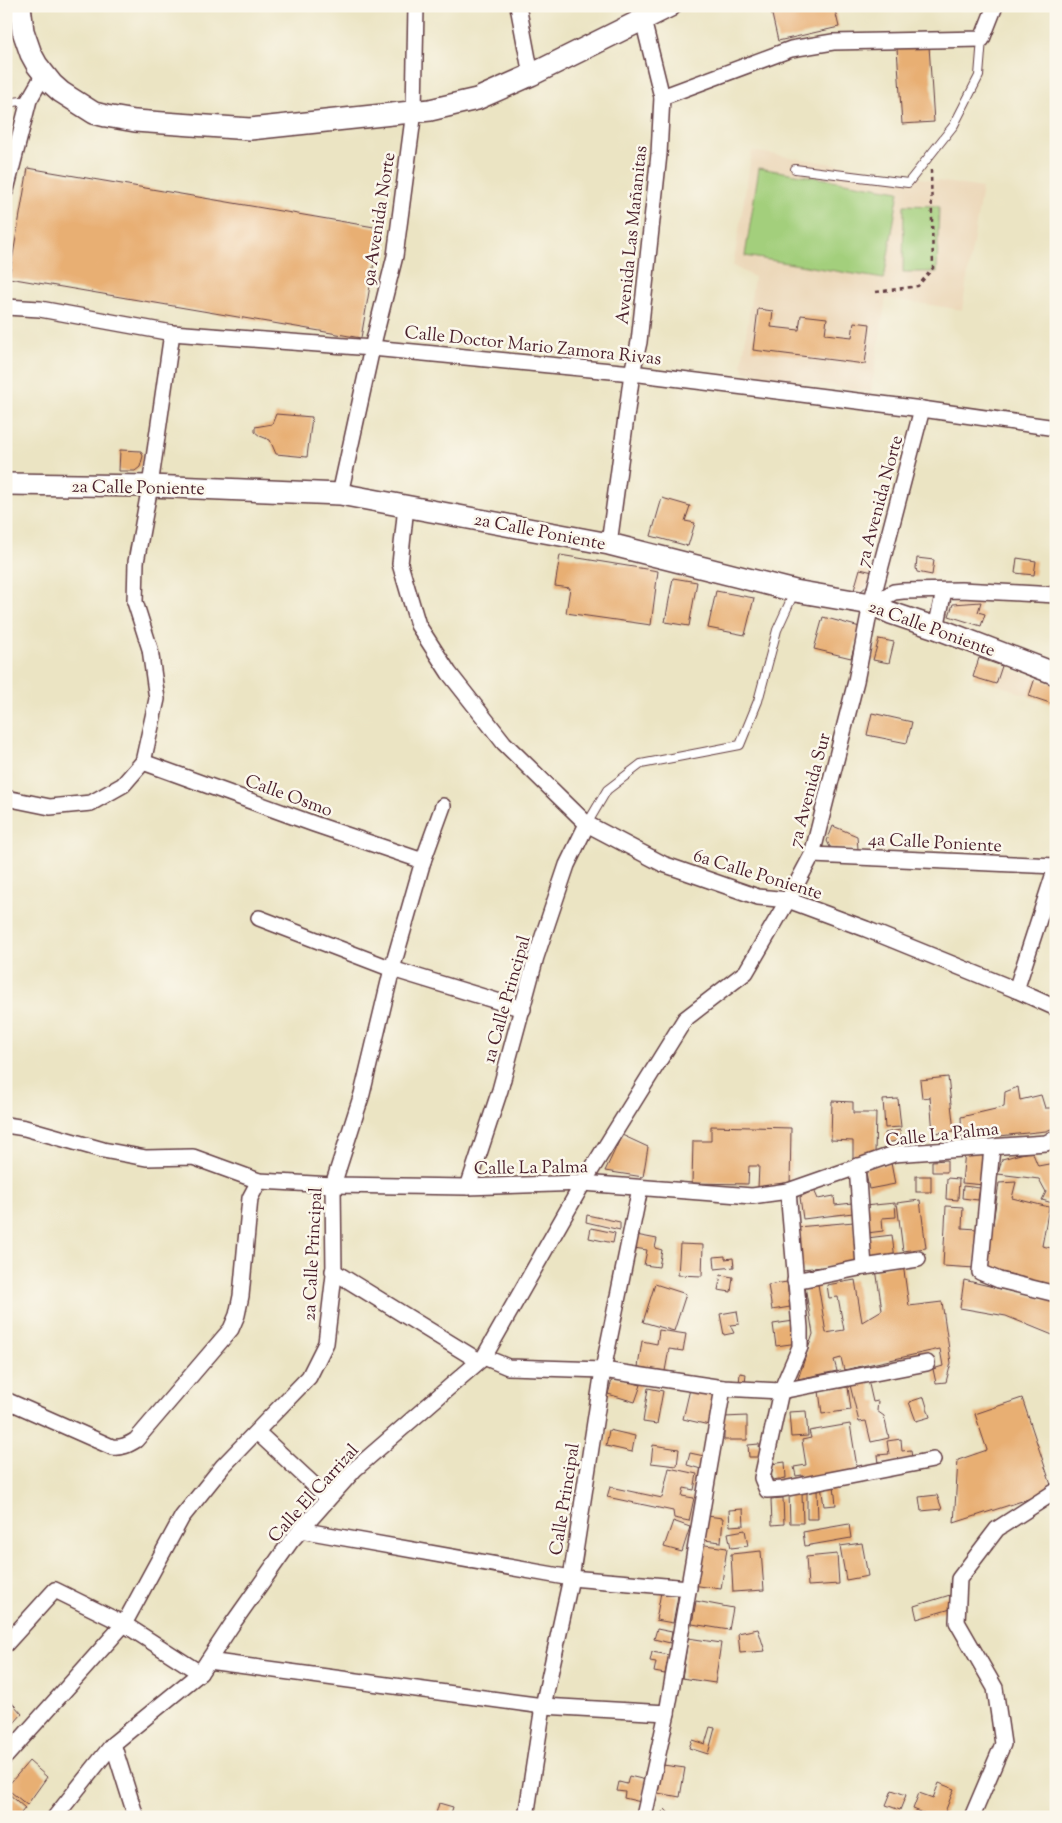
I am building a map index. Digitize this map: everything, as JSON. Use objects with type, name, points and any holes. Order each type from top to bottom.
[{"type":"street","points":[[20,6],[23,31],[31,54],[44,74],[61,92],[94,113],[135,121],[250,129],[414,111],[449,106],[477,99],[531,75],[670,6]]},
{"type":"street","name":"9a Avenida Norte","points":[[340,494],[372,348],[395,256],[414,111],[416,6]]},
{"type":"street","points":[[518,6],[531,75]]},
{"type":"street","points":[[662,97],[791,50],[833,42],[982,39],[995,6]]},
{"type":"street","name":"Avenida Las Mañanitas","points":[[609,544],[632,373],[639,342],[659,154],[662,97],[643,20]]},
{"type":"street","points":[[6,190],[29,100],[44,74]]},
{"type":"street","name":"Calle Doctor Mario Zamora Rivas","points":[[6,307],[40,309],[172,333],[372,348],[632,373],[922,409],[1056,428]]},
{"type":"street","points":[[6,798],[50,807],[91,803],[123,785],[143,762],[157,700],[150,649],[135,602],[136,562],[150,486],[172,333]]},
{"type":"street","name":"7a Avenida Norte","points":[[871,604],[922,409]]},
{"type":"street","name":"2a Calle Poniente","points":[[6,484],[150,486],[340,494],[609,544],[795,591],[871,604],[1056,674]]},
{"type":"street","name":"6a Calle Poniente","points":[[406,506],[400,564],[418,625],[449,673],[504,743],[587,824],[663,864],[758,897],[788,900],[1016,990],[1056,1008]]},
{"type":"street","points":[[871,604],[894,592],[961,590],[1056,595]]},
{"type":"street","points":[[936,628],[944,591]]},
{"type":"street","name":"7a Avenida Sur","points":[[583,1184],[685,1020],[746,972],[812,855],[856,681],[871,604]]},
{"type":"street","name":"Calle Osmo","points":[[143,762],[423,861]]},
{"type":"street","name":"2a Calle Principal","points":[[6,1756],[124,1624],[182,1517],[223,1466],[309,1377],[326,1343],[334,1271],[333,1186],[362,1094],[392,969],[423,861],[443,806]]},
{"type":"street","name":"1a Calle Principal","points":[[468,1187],[500,1090],[536,957],[567,865],[587,824]]},
{"type":"street","name":"4a Calle Poniente","points":[[812,855],[1056,867]]},
{"type":"street","points":[[1016,990],[1056,867]]},
{"type":"street","points":[[259,918],[392,969],[523,1009]]},
{"type":"street","name":"Calle La Palma","points":[[6,1126],[25,1128],[104,1150],[146,1158],[193,1156],[259,1181],[333,1186],[468,1187],[583,1184],[752,1196],[788,1191],[894,1154],[1046,1144],[1056,1138]]},
{"type":"street","points":[[992,1148],[980,1272],[999,1280],[1056,1294]]},
{"type":"street","points":[[857,1166],[864,1267]]},
{"type":"street","points":[[8,1401],[112,1447],[120,1448],[136,1440],[231,1328],[237,1314],[241,1296],[250,1198],[259,1181]]},
{"type":"street","name":"Calle El Carrizal","points":[[54,1817],[112,1744],[204,1667],[290,1541],[355,1469],[481,1359],[583,1184]]},
{"type":"street","name":"Calle Principal","points":[[526,1817],[543,1706],[571,1578],[603,1370],[640,1188]]},
{"type":"street","points":[[788,1191],[800,1347],[781,1391],[762,1478],[767,1490],[783,1489],[933,1460]]},
{"type":"street","points":[[795,1281],[864,1267],[918,1259]]},
{"type":"street","points":[[334,1271],[481,1359],[508,1367],[603,1370],[723,1388],[781,1391],[928,1363]]},
{"type":"street","points":[[645,1812],[667,1712],[723,1388]]},
{"type":"street","points":[[257,1432],[328,1498]]},
{"type":"street","points":[[972,1817],[1003,1744],[994,1688],[957,1622],[959,1580],[997,1530],[1056,1491]]},
{"type":"street","points":[[300,1530],[571,1578],[689,1588]]},
{"type":"street","points":[[6,1644],[55,1590],[204,1667],[543,1706],[667,1712]]},
{"type":"street","points":[[112,1744],[136,1817]]},
{"type":"lane","points":[[795,169],[908,183],[954,125],[979,76],[982,39]]},
{"type":"lane","points":[[6,103],[29,100]]},
{"type":"lane","points":[[587,824],[607,790],[641,764],[740,745],[758,701],[778,630],[795,591]]},
{"type":"path","points":[[876,292],[918,286],[933,268],[931,154]]},
{"type":"shaded area","points":[[752,151],[982,188],[962,310],[886,298],[871,392],[745,372],[742,364],[754,277],[733,266]]},
{"type":"shaded area","points":[[1002,666],[1035,678],[1029,696],[996,684]]},
{"type":"green space","points":[[759,168],[899,191],[884,279],[745,256]]},
{"type":"green space","points":[[904,205],[939,206],[937,272],[903,272]]},
{"type":"building","points":[[770,6],[823,6],[824,8],[834,6],[839,27],[778,41]]},
{"type":"building","points":[[929,46],[934,122],[902,124],[897,48]]},
{"type":"building","points":[[28,168],[380,228],[361,338],[9,278]]},
{"type":"building","points":[[758,309],[773,311],[771,327],[799,330],[801,315],[827,318],[825,334],[852,337],[854,322],[870,324],[865,364],[753,350]]},
{"type":"building","points":[[276,414],[312,417],[307,457],[276,454],[270,440],[255,432],[255,427],[272,424]]},
{"type":"building","points":[[120,450],[141,451],[143,456],[140,467],[135,471],[119,471]]},
{"type":"building","points":[[662,498],[690,506],[685,521],[695,523],[688,546],[651,536]]},
{"type":"building","points":[[560,555],[658,571],[651,625],[566,613],[570,588],[555,586]]},
{"type":"building","points":[[917,558],[934,560],[932,575],[917,572]]},
{"type":"building","points":[[1017,558],[1036,561],[1034,575],[1015,573]]},
{"type":"building","points":[[860,569],[873,572],[867,586],[860,592],[854,590]]},
{"type":"building","points":[[673,578],[697,582],[689,626],[665,622]]},
{"type":"building","points":[[716,591],[754,598],[745,635],[708,628]]},
{"type":"building","points":[[981,602],[978,612],[985,614],[981,626],[949,616],[953,604]]},
{"type":"building","points":[[823,617],[860,627],[851,658],[814,649]]},
{"type":"building","points":[[879,639],[894,642],[889,663],[873,660]]},
{"type":"building","points":[[979,658],[1002,666],[996,684],[973,677]]},
{"type":"building","points":[[1035,678],[1056,685],[1056,705],[1029,696]]},
{"type":"building","points":[[872,713],[912,722],[907,743],[867,735]]},
{"type":"building","points":[[833,826],[857,836],[858,849],[830,847],[827,841]]},
{"type":"building","points":[[948,1077],[954,1131],[933,1133],[930,1097],[922,1098],[920,1080]]},
{"type":"building","points":[[1018,1087],[1020,1100],[1041,1095],[1045,1108],[1056,1108],[1056,1127],[1046,1131],[962,1140],[961,1117],[1004,1107],[1005,1092]]},
{"type":"building","points":[[898,1099],[901,1127],[885,1128],[883,1100]]},
{"type":"building","points":[[832,1101],[853,1102],[853,1113],[876,1113],[875,1153],[853,1164],[853,1141],[831,1140]]},
{"type":"building","points":[[711,1126],[791,1128],[790,1188],[758,1188],[759,1166],[749,1166],[748,1184],[692,1183],[693,1141],[711,1141]]},
{"type":"building","points":[[900,1130],[901,1140],[887,1143],[885,1133]]},
{"type":"building","points":[[622,1135],[648,1147],[643,1177],[605,1171]]},
{"type":"building","points":[[965,1151],[986,1153],[984,1185],[962,1183]]},
{"type":"building","points":[[1032,1151],[1038,1166],[1054,1163],[1052,1152],[1056,1151],[1056,1204],[1042,1200],[1046,1192],[1039,1179],[998,1174],[1002,1159]]},
{"type":"building","points":[[947,1160],[947,1172],[932,1172],[932,1161]]},
{"type":"building","points":[[891,1163],[895,1184],[869,1189],[865,1168]]},
{"type":"building","points":[[916,1176],[931,1176],[931,1192],[916,1192]]},
{"type":"building","points":[[947,1178],[959,1179],[958,1200],[946,1199]]},
{"type":"building","points":[[1016,1182],[1012,1198],[1049,1207],[1042,1246],[1056,1249],[1056,1286],[986,1268],[999,1183]]},
{"type":"building","points":[[963,1186],[980,1188],[978,1200],[962,1198]]},
{"type":"building","points":[[814,1190],[818,1199],[834,1196],[835,1205],[852,1203],[853,1213],[803,1219],[800,1197]]},
{"type":"building","points":[[920,1200],[926,1248],[903,1251],[897,1203]]},
{"type":"building","points":[[895,1203],[896,1217],[882,1218],[883,1231],[867,1233],[864,1206]]},
{"type":"building","points":[[946,1206],[963,1207],[962,1228],[977,1229],[975,1268],[943,1266]]},
{"type":"building","points":[[587,1215],[620,1222],[620,1230],[586,1222]]},
{"type":"building","points":[[854,1222],[858,1264],[801,1269],[797,1227]]},
{"type":"building","points":[[591,1228],[615,1233],[613,1243],[589,1238]]},
{"type":"building","points":[[636,1235],[657,1239],[655,1248],[662,1250],[659,1267],[644,1265],[647,1250],[634,1248]]},
{"type":"building","points":[[892,1235],[895,1259],[870,1263],[867,1238]]},
{"type":"building","points":[[680,1244],[703,1245],[702,1276],[678,1275]]},
{"type":"building","points":[[725,1256],[725,1259],[733,1258],[734,1267],[715,1269],[714,1257]]},
{"type":"building","points":[[903,1264],[909,1306],[942,1302],[951,1363],[946,1382],[936,1383],[933,1369],[943,1366],[940,1349],[844,1370],[841,1358],[834,1360],[837,1371],[798,1379],[813,1334],[805,1286],[818,1284],[826,1333],[844,1330],[838,1297],[829,1298],[827,1285],[855,1280],[862,1322],[882,1310],[876,1269]]},
{"type":"building","points":[[721,1275],[733,1277],[731,1292],[718,1290]]},
{"type":"building","points":[[964,1280],[1056,1302],[1055,1336],[1006,1316],[960,1308]]},
{"type":"building","points":[[787,1282],[790,1307],[772,1310],[768,1285]]},
{"type":"building","points":[[655,1284],[686,1294],[674,1331],[643,1322]]},
{"type":"building","points":[[737,1311],[739,1324],[730,1325],[734,1333],[724,1335],[720,1314]]},
{"type":"building","points":[[794,1321],[798,1343],[776,1346],[773,1324]]},
{"type":"building","points":[[659,1330],[686,1334],[683,1351],[669,1349],[665,1371],[638,1367],[642,1341],[657,1344]]},
{"type":"building","points":[[740,1373],[746,1374],[745,1384],[739,1384]]},
{"type":"building","points":[[613,1377],[641,1385],[635,1402],[608,1394]]},
{"type":"building","points":[[868,1380],[873,1402],[878,1401],[877,1411],[884,1416],[889,1438],[871,1442],[866,1421],[859,1422],[850,1385]]},
{"type":"building","points":[[848,1387],[851,1410],[822,1414],[819,1391]]},
{"type":"building","points":[[648,1388],[663,1391],[657,1424],[643,1422]]},
{"type":"building","points":[[690,1389],[716,1396],[709,1425],[683,1419]]},
{"type":"building","points":[[924,1397],[930,1417],[916,1421],[909,1402]]},
{"type":"building","points":[[1022,1398],[1053,1491],[954,1523],[958,1460],[987,1450],[975,1414]]},
{"type":"building","points":[[806,1411],[808,1436],[791,1437],[789,1412]]},
{"type":"building","points":[[747,1416],[747,1440],[724,1440],[724,1417]]},
{"type":"building","points":[[850,1424],[858,1473],[803,1482],[802,1475],[796,1476],[794,1467],[806,1465],[802,1440],[811,1438],[809,1431]]},
{"type":"building","points":[[609,1430],[635,1436],[632,1452],[606,1446]]},
{"type":"building","points":[[901,1439],[902,1451],[911,1450],[912,1459],[879,1463],[878,1455],[889,1454],[887,1441]]},
{"type":"building","points":[[759,1444],[760,1457],[749,1457],[748,1445]]},
{"type":"building","points":[[653,1445],[679,1449],[677,1466],[651,1463]]},
{"type":"building","points":[[690,1453],[704,1456],[701,1469],[687,1465]]},
{"type":"building","points":[[785,1462],[786,1478],[772,1480],[771,1464]]},
{"type":"building","points":[[669,1468],[697,1474],[694,1490],[684,1488],[682,1496],[694,1498],[689,1521],[674,1518],[673,1511],[607,1497],[610,1487],[662,1498]]},
{"type":"building","points":[[834,1485],[836,1505],[824,1506],[821,1486]]},
{"type":"building","points":[[817,1490],[818,1519],[807,1519],[807,1491]]},
{"type":"building","points":[[789,1494],[802,1494],[803,1523],[790,1523]]},
{"type":"building","points":[[937,1495],[942,1509],[921,1511],[919,1497]]},
{"type":"building","points":[[783,1498],[784,1524],[772,1525],[771,1499]]},
{"type":"building","points":[[743,1509],[744,1525],[730,1526],[729,1510]]},
{"type":"building","points":[[707,1516],[723,1518],[721,1542],[704,1540]]},
{"type":"building","points":[[673,1521],[690,1527],[682,1552],[664,1547]]},
{"type":"building","points":[[849,1524],[851,1538],[805,1546],[803,1532]]},
{"type":"building","points":[[745,1530],[748,1546],[731,1548],[728,1533]]},
{"type":"building","points":[[862,1543],[868,1576],[846,1580],[840,1546]]},
{"type":"building","points":[[698,1544],[727,1548],[721,1589],[692,1585]]},
{"type":"building","points":[[761,1551],[764,1590],[733,1592],[731,1554]]},
{"type":"building","points":[[837,1554],[839,1584],[808,1586],[806,1557]]},
{"type":"building","points":[[661,1592],[678,1596],[673,1623],[656,1620]]},
{"type":"building","points":[[950,1595],[954,1608],[917,1619],[914,1606]]},
{"type":"building","points":[[696,1601],[733,1608],[729,1630],[692,1624]]},
{"type":"building","points":[[657,1629],[672,1632],[670,1643],[654,1639]]},
{"type":"building","points":[[758,1629],[765,1651],[740,1653],[738,1633]]},
{"type":"building","points":[[688,1638],[721,1643],[715,1683],[682,1678]]},
{"type":"building","points":[[652,1652],[669,1655],[665,1674],[654,1672],[656,1662],[650,1661]]},
{"type":"building","points":[[6,1696],[22,1714],[8,1730],[6,1727]]},
{"type":"building","points":[[710,1727],[715,1728],[708,1754],[689,1748],[692,1740],[705,1744]]},
{"type":"building","points":[[29,1761],[47,1777],[27,1805],[6,1788]]},
{"type":"building","points":[[663,1765],[685,1768],[680,1797],[658,1793]]},
{"type":"building","points":[[629,1776],[646,1780],[641,1802],[624,1798],[625,1792],[617,1791],[619,1782],[627,1784]]},
{"type":"building","points":[[939,1783],[954,1789],[943,1817],[934,1817],[913,1809],[919,1793],[933,1798]]},
{"type":"building","points":[[892,1790],[906,1795],[900,1810],[886,1805]]},
{"type":"building","points":[[9,1794],[25,1808],[18,1817],[6,1817],[6,1797]]},
{"type":"building","points":[[439,1803],[453,1807],[450,1817],[435,1817]]},
{"type":"building","points":[[665,1809],[672,1817],[657,1817]]}]
